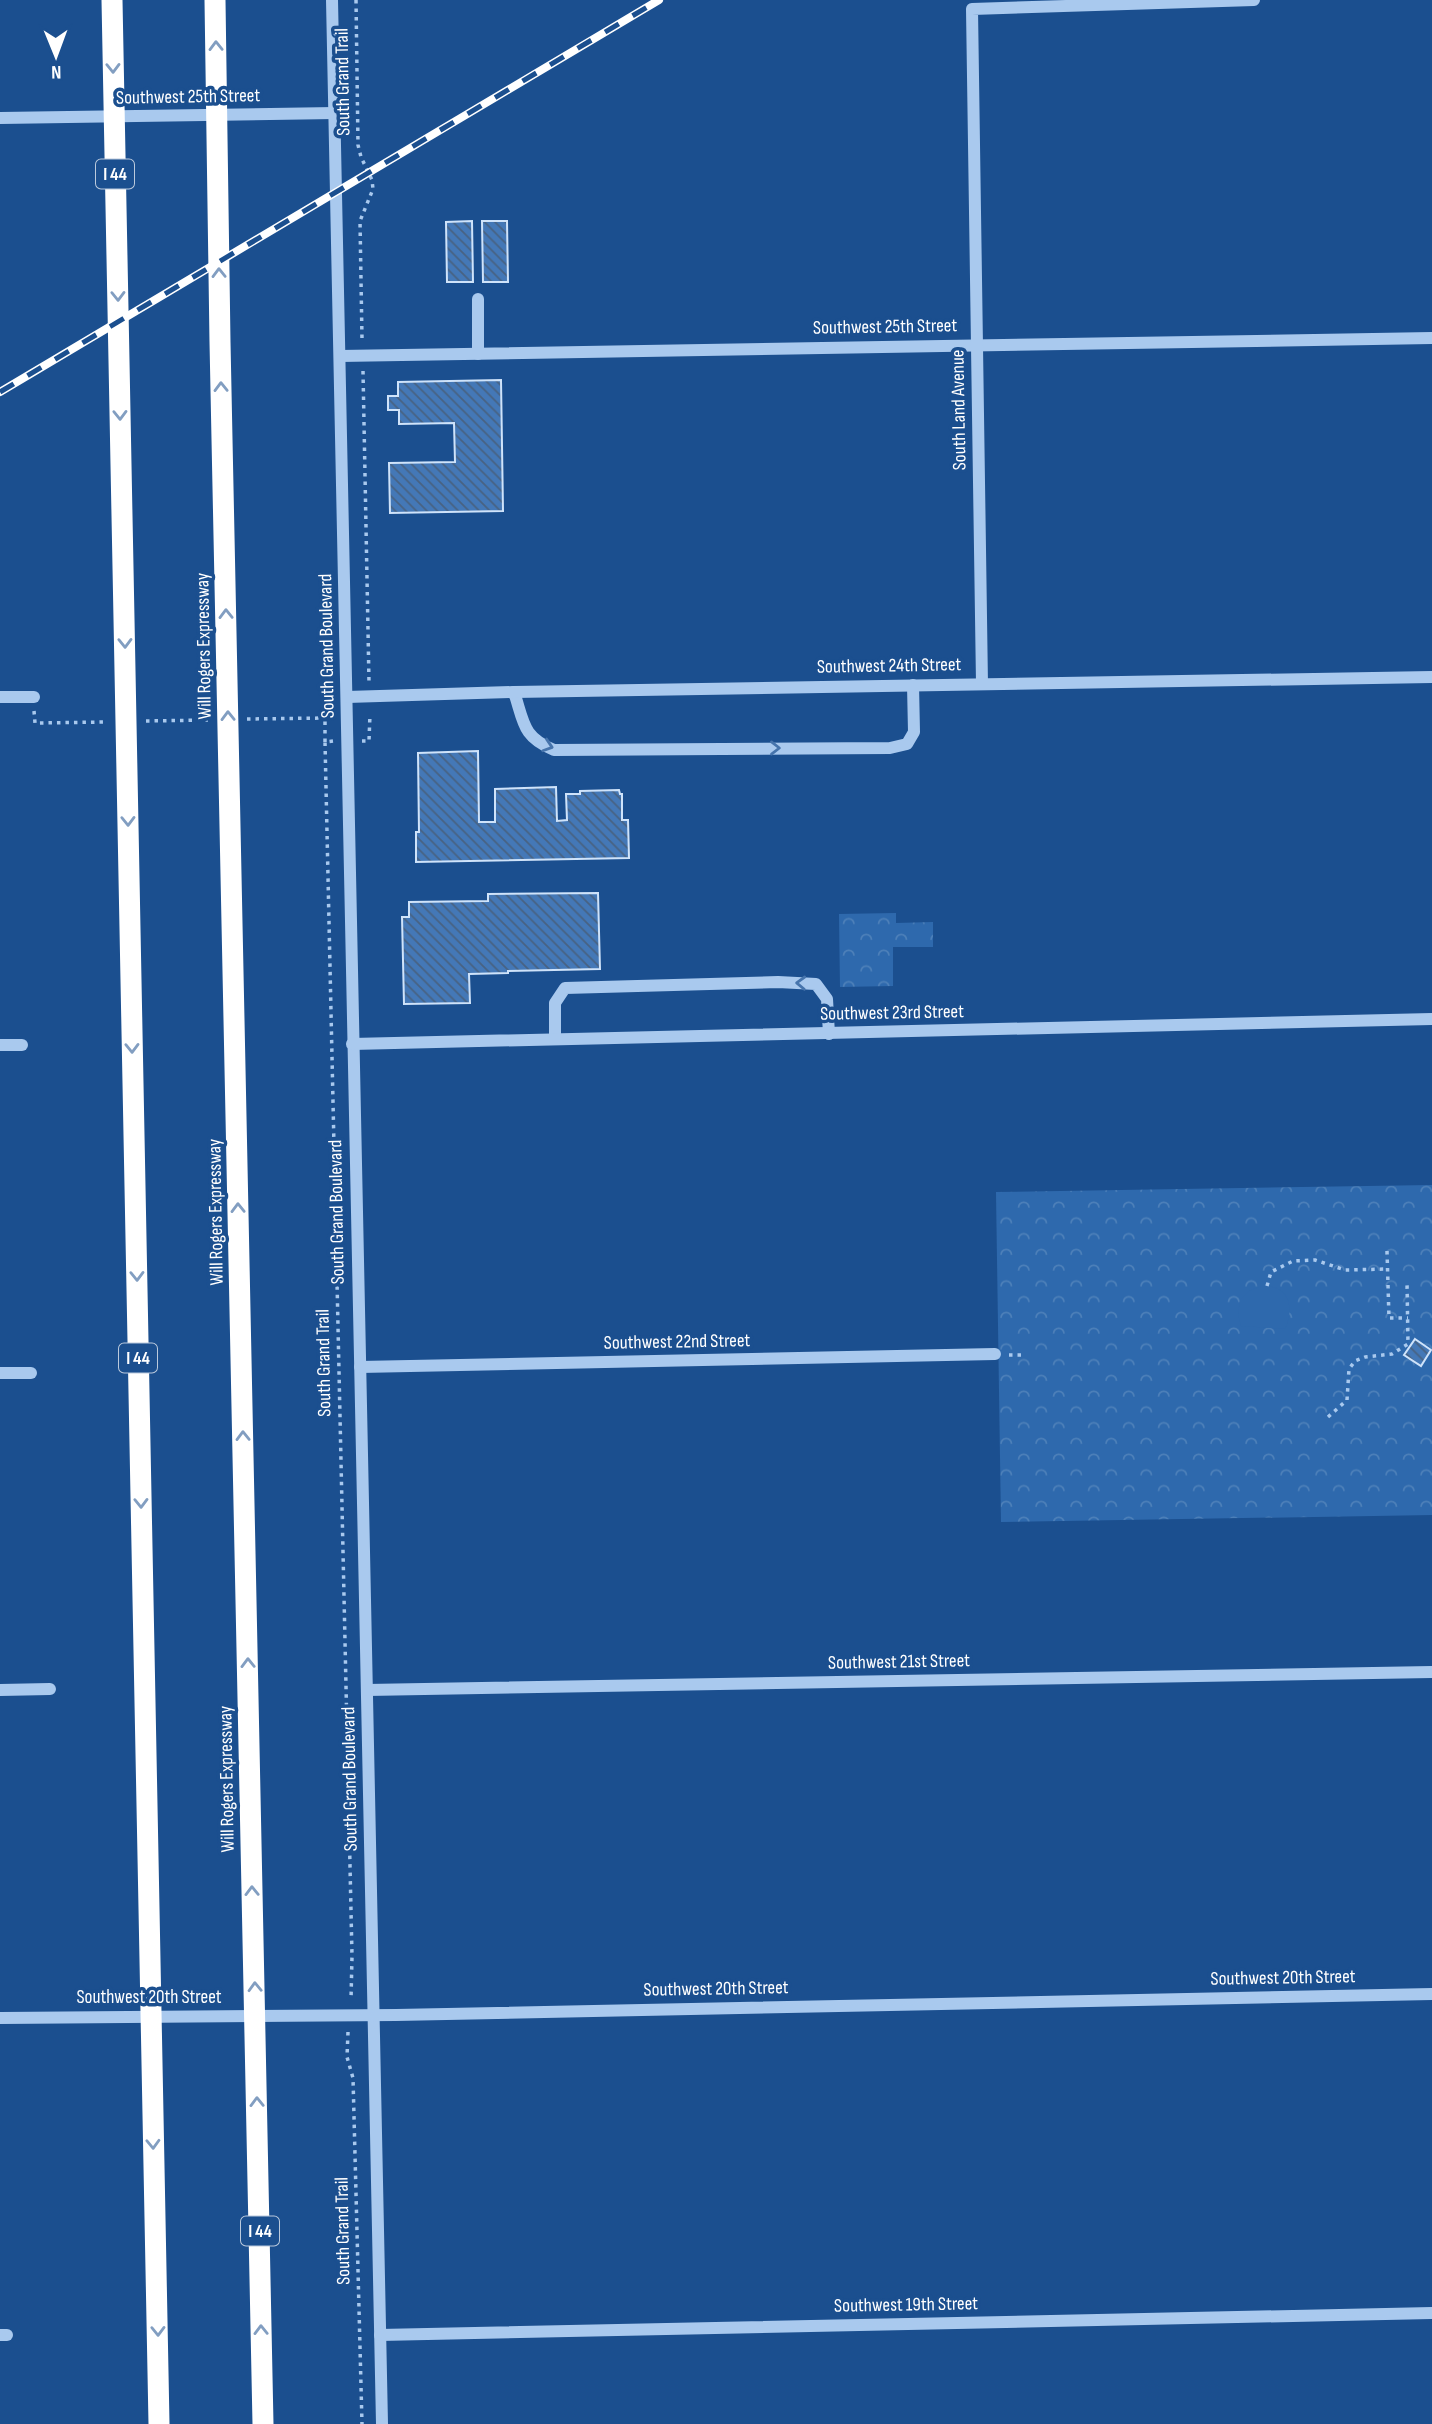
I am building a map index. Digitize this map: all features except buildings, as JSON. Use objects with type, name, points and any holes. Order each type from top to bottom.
[{"type":"highway","name":"I 44","points":[[112,0],[159,2424]]},
{"type":"highway","name":"Will Rogers Expressway","points":[[215,0],[263,2424]]},
{"type":"street","name":"South Grand Boulevard","points":[[332,0],[382,2424]]},
{"type":"street","name":"South Land Avenue","points":[[982,684],[972,9],[1254,0]]},
{"type":"street","name":"Southwest 25th Street","points":[[0,118],[335,113]]},
{"type":"street","points":[[478,299],[478,354]]},
{"type":"street","name":"Southwest 25th Street","points":[[340,356],[1432,338]]},
{"type":"street","name":"Southwest 24th Street","points":[[347,697],[1432,677]]},
{"type":"street","points":[[514,692],[526,730],[537,743],[554,750],[890,748],[907,744],[914,732],[913,685]]},
{"type":"street","points":[[0,697],[34,697]]},
{"type":"street","points":[[555,1039],[555,1003],[565,988],[778,982],[816,984],[827,999],[829,1034]]},
{"type":"street","name":"Southwest 23rd Street","points":[[352,1044],[1432,1019]]},
{"type":"street","points":[[0,1045],[22,1045]]},
{"type":"street","name":"Southwest 22nd Street","points":[[360,1367],[995,1354]]},
{"type":"street","points":[[0,1373],[31,1373]]},
{"type":"street","name":"Southwest 21st Street","points":[[367,1690],[1432,1672]]},
{"type":"street","points":[[0,1690],[50,1689]]},
{"type":"street","name":"Southwest 20th Street","points":[[0,2018],[374,2015],[1432,1994]]},
{"type":"street","name":"Southwest 19th Street","points":[[380,2335],[1432,2313]]},
{"type":"path","name":"South Grand Trail","points":[[356,0],[358,145],[373,189],[360,221],[362,326]]},
{"type":"path","points":[[363,381],[369,667]]},
{"type":"path","name":"South Grand Trail","points":[[325,695],[352,1990]]},
{"type":"path","points":[[238,719],[326,718]]},
{"type":"path","points":[[145,721],[212,720]]},
{"type":"path","points":[[51,723],[118,721]]},
{"type":"path","points":[[365,741],[369,741],[370,723]]},
{"type":"path","points":[[1387,1251],[1389,1318],[1408,1318]]},
{"type":"path","points":[[1267,1286],[1271,1272],[1293,1261],[1315,1260],[1345,1270],[1388,1269]]},
{"type":"path","points":[[1328,1417],[1347,1400],[1349,1368],[1355,1361],[1392,1354],[1408,1344],[1407,1282]]},
{"type":"path","name":"South Grand Trail","points":[[348,2038],[346,2057],[353,2078],[362,2424]]},
{"type":"green space","points":[[896,913],[896,923],[933,922],[933,947],[893,947],[893,986],[840,987],[839,914]]},
{"type":"green space","points":[[1432,1185],[1432,1515],[1001,1522],[996,1192]]},
{"type":"green space","points":[[1270,1286],[1284,1293],[1289,1306],[1285,1329],[1241,1326],[1238,1314],[1240,1300],[1249,1291]]},
{"type":"railway","points":[[0,392],[659,0]]}]
